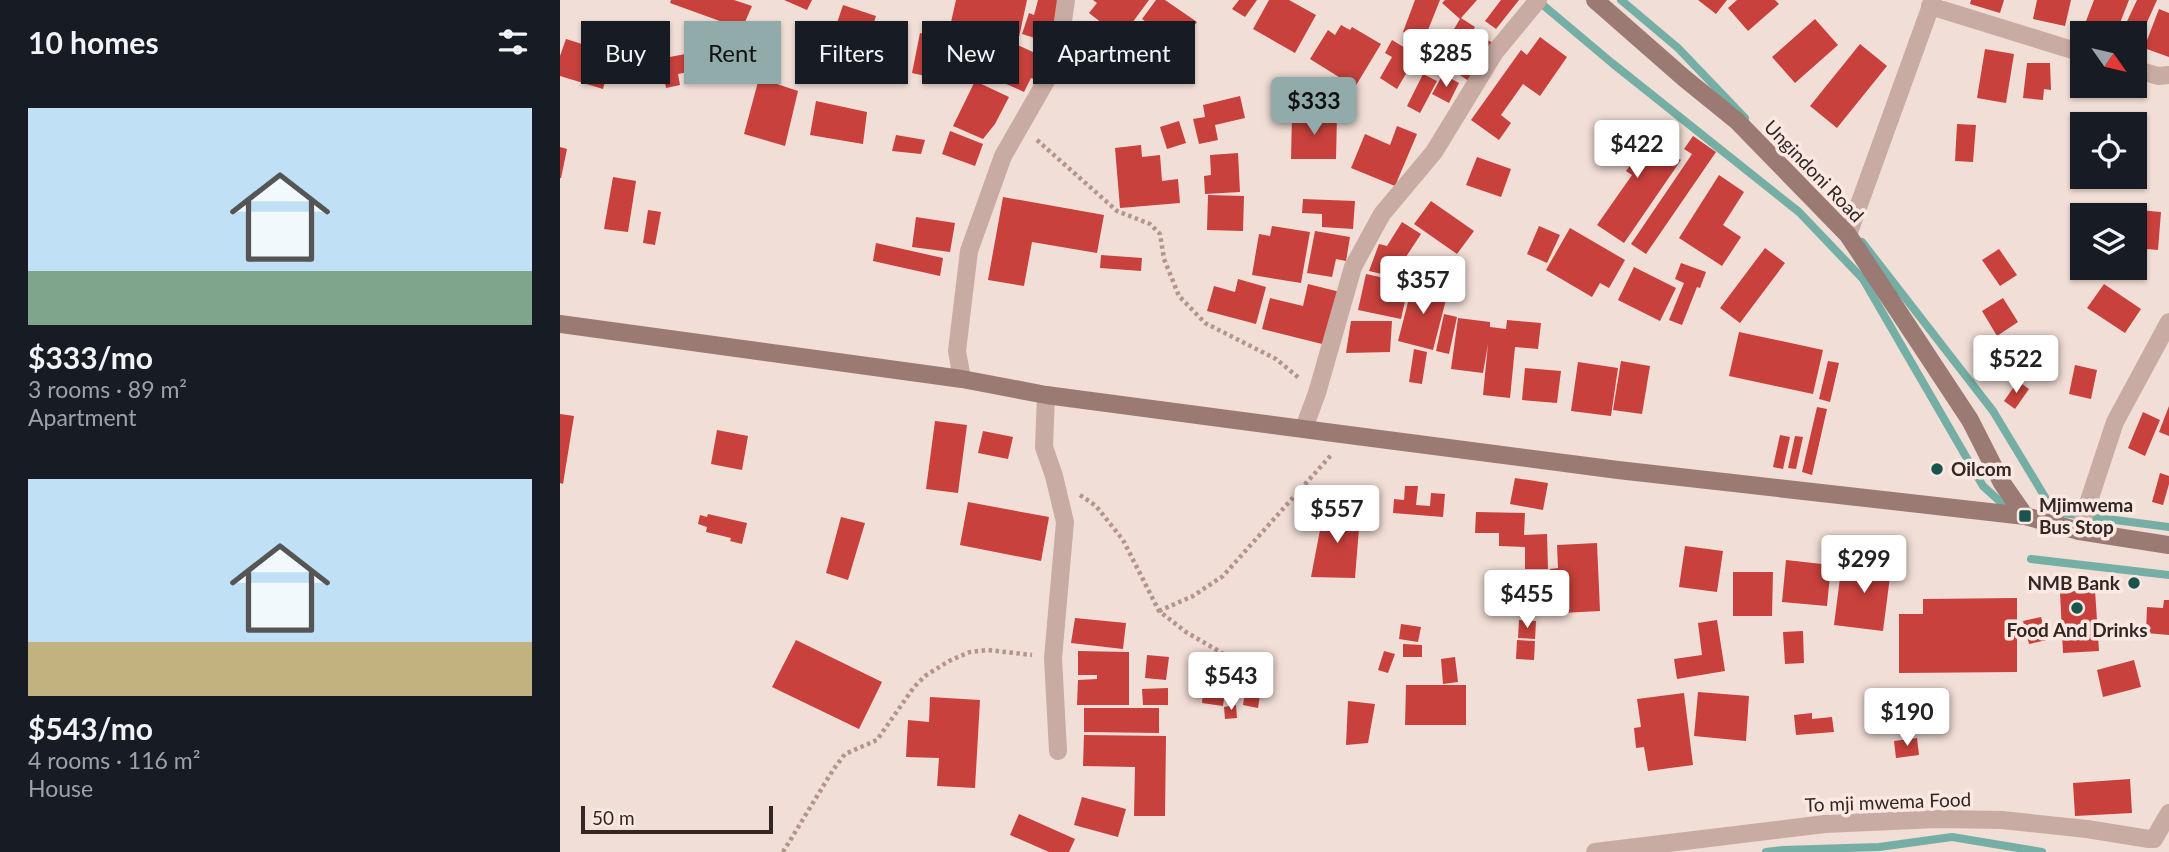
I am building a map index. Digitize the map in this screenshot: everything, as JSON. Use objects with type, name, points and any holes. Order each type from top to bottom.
[{"type":"main road","name":"Ungindoni Road","points":[[1595,0],[1737,121],[1848,235],[1969,420],[2002,483],[2025,516]]},
{"type":"main road","points":[[560,324],[962,379],[1046,395],[1349,435],[1644,473],[2025,516],[2079,531],[2169,545]]},
{"type":"street","points":[[962,379],[957,351],[969,251],[1003,156],[1050,74],[1060,42],[1066,0]]},
{"type":"street","points":[[1304,428],[1317,393],[1353,267],[1382,214],[1434,152],[1495,52],[1538,0]]},
{"type":"street","points":[[1848,235],[1931,3],[2070,49]]},
{"type":"street","points":[[2147,73],[2158,76],[2169,75]]},
{"type":"street","points":[[2079,531],[2115,422],[2169,322]]},
{"type":"street","points":[[1046,395],[1044,447],[1065,522],[1054,658],[1058,751]]},
{"type":"street","name":"To mji mwema Food","points":[[1595,852],[1825,824],[1937,819],[2002,820],[2087,829],[2153,846],[2169,813]]},
{"type":"path","points":[[1021,125],[1117,211],[1150,224],[1160,234],[1164,259],[1179,296],[1205,323],[1276,359],[1317,393]]},
{"type":"path","points":[[1159,611],[1193,596],[1223,576],[1349,435]]},
{"type":"path","points":[[1054,476],[1096,506],[1123,540],[1159,611],[1186,632],[1246,667]]},
{"type":"path","points":[[783,852],[832,770],[845,754],[877,740],[914,687],[925,676],[970,652],[988,650],[1054,658]]},
{"type":"building","points":[[671,0],[734,0],[752,6],[745,21],[720,21],[670,3]]},
{"type":"building","points":[[784,0],[812,0],[807,10]]},
{"type":"building","points":[[956,0],[1027,0],[1019,37],[1019,21],[951,21]]},
{"type":"building","points":[[1038,0],[1061,0],[1054,21],[1033,21],[1033,37],[1022,34],[1029,13],[1034,15]]},
{"type":"building","points":[[1093,0],[1149,0],[1134,21],[1099,21],[1089,13],[1097,3]]},
{"type":"building","points":[[1156,0],[1165,0],[1197,22],[1195,25],[1195,21],[1142,19]]},
{"type":"building","points":[[1239,0],[1257,0],[1245,17],[1232,9]]},
{"type":"building","points":[[1269,0],[1289,0],[1316,15],[1295,53],[1253,29]]},
{"type":"building","points":[[1415,0],[1440,0],[1424,40],[1403,32]]},
{"type":"building","points":[[1445,0],[1477,0],[1461,18],[1475,27],[1452,64],[1438,56],[1460,19],[1442,3]]},
{"type":"building","points":[[1501,0],[1519,0],[1496,29],[1485,21]]},
{"type":"building","points":[[1698,0],[1727,0],[1716,14]]},
{"type":"building","points":[[1737,0],[1775,0],[1779,4],[1748,31],[1728,8]]},
{"type":"building","points":[[1971,0],[2004,0],[2000,13],[1970,4]]},
{"type":"building","points":[[2037,0],[2071,0],[2065,26],[2033,19]]},
{"type":"building","points":[[2094,0],[2129,0],[2121,21],[2086,21]]},
{"type":"building","points":[[2137,0],[2157,0],[2147,22],[2127,21]]},
{"type":"building","points":[[843,5],[876,16],[874,21],[838,21]]},
{"type":"building","points":[[2159,9],[2169,13],[2169,57],[2147,49],[2147,40]]},
{"type":"building","points":[[1815,19],[1838,45],[1795,83],[1772,57]]},
{"type":"building","points":[[1341,25],[1350,30],[1352,27],[1381,44],[1355,87],[1310,59],[1328,30],[1335,35]]},
{"type":"building","points":[[920,33],[922,33],[922,75],[912,73]]},
{"type":"building","points":[[1477,33],[1494,44],[1469,81],[1452,70]]},
{"type":"building","points":[[1540,37],[1567,57],[1540,96],[1523,84],[1501,115],[1511,123],[1499,140],[1471,120],[1521,50],[1527,55]]},
{"type":"building","points":[[566,39],[581,44],[581,82],[560,76],[560,56]]},
{"type":"building","points":[[1392,40],[1417,55],[1397,89],[1380,78],[1392,57],[1385,53]]},
{"type":"building","points":[[1860,44],[1887,66],[1837,128],[1810,106]]},
{"type":"building","points":[[1019,46],[1033,52],[1033,79],[1031,78],[1024,92],[1006,84],[1019,84]]},
{"type":"building","points":[[1985,49],[2014,54],[2006,103],[1977,98]]},
{"type":"building","points":[[684,54],[684,73],[678,74],[680,85],[666,88],[665,84],[670,84],[670,57]]},
{"type":"building","points":[[2027,63],[2050,63],[2051,90],[2044,89],[2043,100],[2023,98]]},
{"type":"building","points":[[1423,74],[1437,81],[1420,113],[1407,106]]},
{"type":"building","points":[[1443,74],[1459,83],[1449,103],[1432,94]]},
{"type":"building","points":[[586,84],[604,84],[603,89]]},
{"type":"building","points":[[757,84],[777,84],[798,91],[785,146],[744,134]]},
{"type":"building","points":[[974,84],[981,84],[1009,97],[995,124],[983,139],[953,126]]},
{"type":"building","points":[[1240,96],[1245,118],[1215,125],[1218,140],[1199,144],[1193,119],[1205,117],[1203,105]]},
{"type":"building","points":[[816,101],[867,112],[863,144],[810,135]]},
{"type":"building","points":[[1292,114],[1337,115],[1336,159],[1291,159]]},
{"type":"building","points":[[1179,121],[1186,143],[1167,149],[1160,127]]},
{"type":"building","points":[[1624,121],[1681,160],[1624,243],[1597,225],[1632,175],[1626,171],[1632,163],[1607,145]]},
{"type":"building","points":[[1957,124],[1976,125],[1973,162],[1955,161]]},
{"type":"building","points":[[1397,126],[1417,134],[1395,186],[1351,168],[1365,134],[1390,145]]},
{"type":"building","points":[[950,131],[983,144],[975,166],[942,154]]},
{"type":"building","points":[[896,135],[925,140],[921,154],[892,151]]},
{"type":"building","points":[[1693,136],[1716,152],[1646,254],[1631,244],[1692,154],[1684,149]]},
{"type":"building","points":[[1141,145],[1142,157],[1160,155],[1162,181],[1178,179],[1180,203],[1120,208],[1115,148]]},
{"type":"building","points":[[560,147],[567,149],[561,178],[560,178]]},
{"type":"building","points":[[1238,153],[1240,192],[1205,194],[1204,176],[1211,175],[1210,155]]},
{"type":"building","points":[[1477,157],[1511,169],[1501,197],[1466,185]]},
{"type":"building","points":[[1719,175],[1744,192],[1723,225],[1741,237],[1722,266],[1679,238]]},
{"type":"building","points":[[613,177],[636,181],[628,232],[604,229]]},
{"type":"building","points":[[1208,195],[1244,196],[1243,231],[1207,230]]},
{"type":"building","points":[[1003,197],[1104,215],[1097,253],[1032,242],[1024,286],[988,280]]},
{"type":"building","points":[[1303,199],[1355,201],[1353,229],[1322,227],[1322,214],[1302,213]]},
{"type":"building","points":[[1431,201],[1474,231],[1457,254],[1414,224]]},
{"type":"building","points":[[648,210],[661,212],[655,245],[643,243]]},
{"type":"building","points":[[2147,211],[2161,212],[2158,250],[2147,249]]},
{"type":"building","points":[[916,217],[955,223],[950,252],[912,247]]},
{"type":"building","points":[[1402,222],[1421,234],[1400,266],[1394,265],[1386,275],[1369,271],[1379,244],[1387,246]]},
{"type":"building","points":[[1272,226],[1310,232],[1301,283],[1252,275],[1259,234],[1270,236]]},
{"type":"building","points":[[1539,226],[1560,235],[1547,263],[1527,254]]},
{"type":"building","points":[[1570,228],[1625,260],[1609,288],[1600,283],[1592,297],[1546,270]]},
{"type":"building","points":[[1315,231],[1350,237],[1346,261],[1336,259],[1332,277],[1307,273]]},
{"type":"building","points":[[876,243],[943,258],[940,276],[873,261]]},
{"type":"building","points":[[1765,248],[1785,263],[1740,323],[1720,308]]},
{"type":"building","points":[[1999,249],[2017,275],[2000,286],[1982,260]]},
{"type":"building","points":[[1101,255],[1142,258],[1141,271],[1100,268]]},
{"type":"building","points":[[1681,263],[1706,272],[1682,325],[1669,320],[1684,283],[1675,279]]},
{"type":"building","points":[[1401,267],[1412,269],[1401,319],[1358,310],[1366,274],[1398,281]]},
{"type":"building","points":[[1634,267],[1676,288],[1660,321],[1618,300]]},
{"type":"building","points":[[1238,279],[1266,287],[1256,324],[1207,311],[1214,286],[1235,292]]},
{"type":"building","points":[[1413,283],[1448,292],[1433,350],[1398,341]]},
{"type":"building","points":[[1308,284],[1340,292],[1326,345],[1262,329],[1270,298],[1303,306]]},
{"type":"building","points":[[2104,284],[2141,309],[2125,333],[2087,308]]},
{"type":"building","points":[[2003,298],[2018,322],[1997,336],[1982,311]]},
{"type":"building","points":[[1444,314],[1457,317],[1449,354],[1436,351]]},
{"type":"building","points":[[1458,318],[1490,322],[1490,327],[1506,329],[1507,320],[1541,323],[1538,349],[1515,347],[1510,398],[1483,395],[1488,344],[1483,373],[1451,369]]},
{"type":"building","points":[[1351,321],[1392,321],[1390,352],[1346,353]]},
{"type":"building","points":[[1739,332],[1823,350],[1813,394],[1729,376]]},
{"type":"building","points":[[1414,349],[1427,352],[1422,384],[1409,382]]},
{"type":"building","points":[[1621,361],[1650,366],[1642,414],[1613,410]]},
{"type":"building","points":[[1828,361],[1839,363],[1830,402],[1819,399]]},
{"type":"building","points":[[1578,362],[1618,368],[1611,416],[1571,411]]},
{"type":"building","points":[[2075,365],[2097,370],[2091,399],[2069,394]]},
{"type":"building","points":[[1525,368],[1561,371],[1557,403],[1522,400]]},
{"type":"building","points":[[2018,381],[2029,389],[2015,409],[2004,401]]},
{"type":"building","points":[[2169,406],[2169,436],[2159,432]]},
{"type":"building","points":[[1817,407],[1827,409],[1812,475],[1802,472]]},
{"type":"building","points":[[2143,412],[2160,420],[2145,456],[2128,448]]},
{"type":"building","points":[[560,414],[574,416],[563,484],[560,483]]},
{"type":"building","points":[[935,421],[967,425],[958,493],[926,489]]},
{"type":"building","points":[[717,430],[748,436],[742,470],[711,464]]},
{"type":"building","points":[[983,431],[1013,437],[1008,459],[978,453]]},
{"type":"building","points":[[1780,435],[1790,437],[1783,469],[1773,467]]},
{"type":"building","points":[[1795,436],[1803,437],[1796,469],[1788,468]]},
{"type":"building","points":[[2160,473],[2169,476],[2163,505],[2152,502]]},
{"type":"building","points":[[1515,478],[1548,483],[1543,510],[1510,504]]},
{"type":"building","points":[[1405,486],[1418,486],[1416,505],[1430,506],[1431,493],[1445,494],[1443,517],[1393,513],[1394,499],[1404,500]]},
{"type":"building","points":[[968,502],[1049,517],[1041,561],[960,545]]},
{"type":"building","points":[[1325,504],[1360,516],[1355,578],[1311,577]]},
{"type":"building","points":[[1476,512],[1525,513],[1524,535],[1547,534],[1548,569],[1525,569],[1525,547],[1499,546],[1499,533],[1475,533]]},
{"type":"building","points":[[708,514],[747,523],[742,544],[730,541],[731,538],[706,532],[707,527],[698,524],[700,515],[707,517]]},
{"type":"building","points":[[841,517],[865,523],[848,580],[826,573]]},
{"type":"building","points":[[1597,543],[1600,611],[1562,613],[1560,585],[1550,585],[1550,569],[1558,568],[1557,545]]},
{"type":"building","points":[[1685,546],[1723,551],[1717,592],[1679,587]]},
{"type":"building","points":[[1880,552],[1893,553],[1883,631],[1834,625],[1842,562],[1879,567]]},
{"type":"building","points":[[1786,560],[1831,565],[1827,606],[1782,602]]},
{"type":"building","points":[[1733,572],[1773,572],[1772,616],[1733,616]]},
{"type":"building","points":[[2095,590],[2099,651],[2063,653],[2060,592]]},
{"type":"building","points":[[2017,598],[2017,672],[1899,673],[1899,614],[1923,614],[1923,599]]},
{"type":"building","points":[[2164,600],[2169,600],[2169,635],[2146,633],[2147,607],[2163,608]]},
{"type":"building","points":[[2041,617],[2047,640],[2029,644],[2023,621]]},
{"type":"building","points":[[1075,618],[1126,623],[1123,649],[1071,643]]},
{"type":"building","points":[[1519,620],[1536,621],[1535,639],[1518,638]]},
{"type":"building","points":[[1717,620],[1725,671],[1677,679],[1674,659],[1702,655],[1698,623]]},
{"type":"building","points":[[1401,624],[1421,627],[1418,642],[1399,639]]},
{"type":"building","points":[[1803,631],[1804,663],[1785,664],[1783,632]]},
{"type":"building","points":[[796,640],[882,682],[859,729],[772,687]]},
{"type":"building","points":[[1517,640],[1535,641],[1534,660],[1516,659]]},
{"type":"building","points":[[1403,644],[1422,645],[1422,657],[1403,657]]},
{"type":"building","points":[[1078,651],[1129,652],[1129,705],[1077,705],[1078,680],[1097,679],[1097,675],[1078,675]]},
{"type":"building","points":[[1384,651],[1395,654],[1388,673],[1378,670]]},
{"type":"building","points":[[1147,655],[1169,657],[1166,680],[1145,678]]},
{"type":"building","points":[[1455,657],[1458,682],[1443,684],[1441,659]]},
{"type":"building","points":[[2134,660],[2141,687],[2103,697],[2097,670]]},
{"type":"building","points":[[1248,673],[1263,676],[1258,708],[1243,705]]},
{"type":"building","points":[[1204,680],[1226,683],[1223,706],[1202,703]]},
{"type":"building","points":[[1406,685],[1466,685],[1466,725],[1405,725]]},
{"type":"building","points":[[1168,688],[1168,705],[1143,705],[1142,689]]},
{"type":"building","points":[[1698,692],[1749,696],[1746,741],[1694,736]]},
{"type":"building","points":[[1684,693],[1693,765],[1648,771],[1644,747],[1636,748],[1634,728],[1641,727],[1637,699]]},
{"type":"building","points":[[930,697],[980,700],[975,788],[937,786],[939,758],[906,757],[908,720],[929,722]]},
{"type":"building","points":[[1348,701],[1375,704],[1368,743],[1346,745]]},
{"type":"building","points":[[1236,705],[1237,718],[1225,719],[1224,707]]},
{"type":"building","points":[[1084,708],[1159,708],[1159,733],[1084,732]]},
{"type":"building","points":[[1812,713],[1812,719],[1832,717],[1834,732],[1796,735],[1794,715]]},
{"type":"building","points":[[1084,735],[1166,736],[1165,816],[1134,816],[1135,767],[1083,766]]},
{"type":"building","points":[[1917,738],[1919,755],[1896,758],[1894,741]]},
{"type":"building","points":[[2130,779],[2132,813],[2075,816],[2073,783]]},
{"type":"building","points":[[1082,797],[1126,809],[1118,837],[1074,825]]},
{"type":"building","points":[[1019,814],[1075,839],[1069,852],[1049,852],[1010,835]]},
{"type":"waterway","points":[[1537,0],[1799,212],[1863,279],[1983,486],[2005,506]]},
{"type":"waterway","points":[[1621,0],[1678,48],[1745,118]]},
{"type":"waterway","points":[[1862,242],[1993,411],[2054,512],[2169,527]]},
{"type":"waterway","points":[[2031,559],[2169,575]]},
{"type":"waterway","points":[[1766,852],[1879,847],[1952,837],[2042,852]]},
{"type":"place","name":"Oilcom","points":[[1937,469]]},
{"type":"place","name":"Mjimwema Bus Stop","points":[[2025,516]]},
{"type":"place","name":"NMB Bank","points":[[2134,583]]},
{"type":"place","name":"Food And Drinks","points":[[2077,608]]}]
